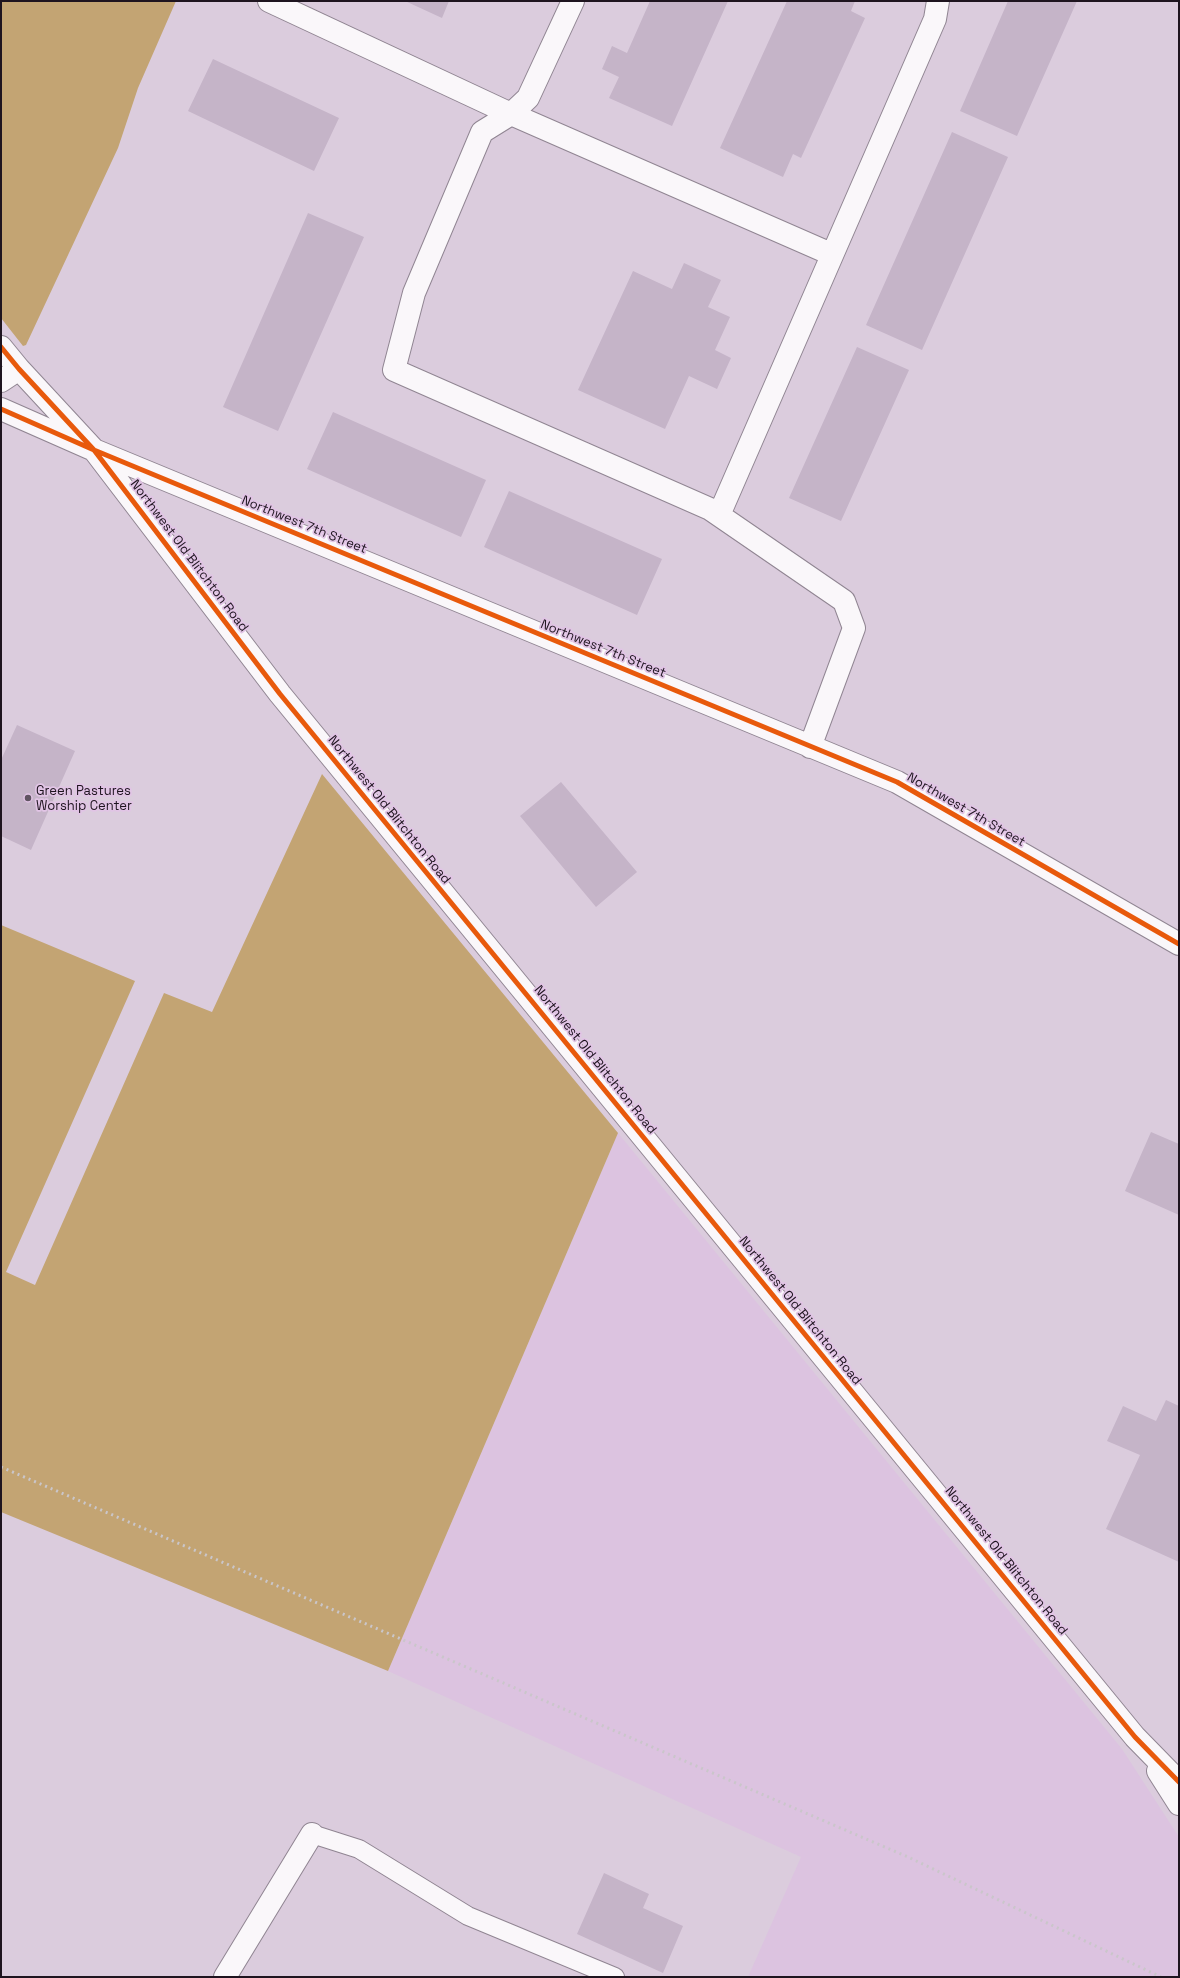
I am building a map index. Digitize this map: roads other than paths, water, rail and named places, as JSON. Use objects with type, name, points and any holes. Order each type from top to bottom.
[{"type":"street","points":[[269,1],[511,114],[832,254]]},
{"type":"street","points":[[573,1],[528,98],[511,114],[482,132],[414,293],[394,370],[710,509],[844,601],[854,628],[810,747]]},
{"type":"street","points":[[719,514],[935,19],[938,1]]},
{"type":"street","name":"Northwest Old Blitchton Road","points":[[1,347],[10,375],[94,450],[280,694],[1136,1737],[1179,1782]]},
{"type":"street","name":"Northwest 7th Street","points":[[1,409],[94,450],[896,782],[1179,944]]},
{"type":"street","name":"Northwest Old Blitchton Road","points":[[1136,1737],[1179,1804]]},
{"type":"street","points":[[225,1977],[312,1834]]},
{"type":"lane","points":[[312,1834],[359,1849],[468,1916],[615,1977]]},
{"type":"railway","points":[[1,1467],[908,1857],[1161,1977]]},
{"type":"place","name":"Green Pastures Worship Center","points":[[28,798]]}]
